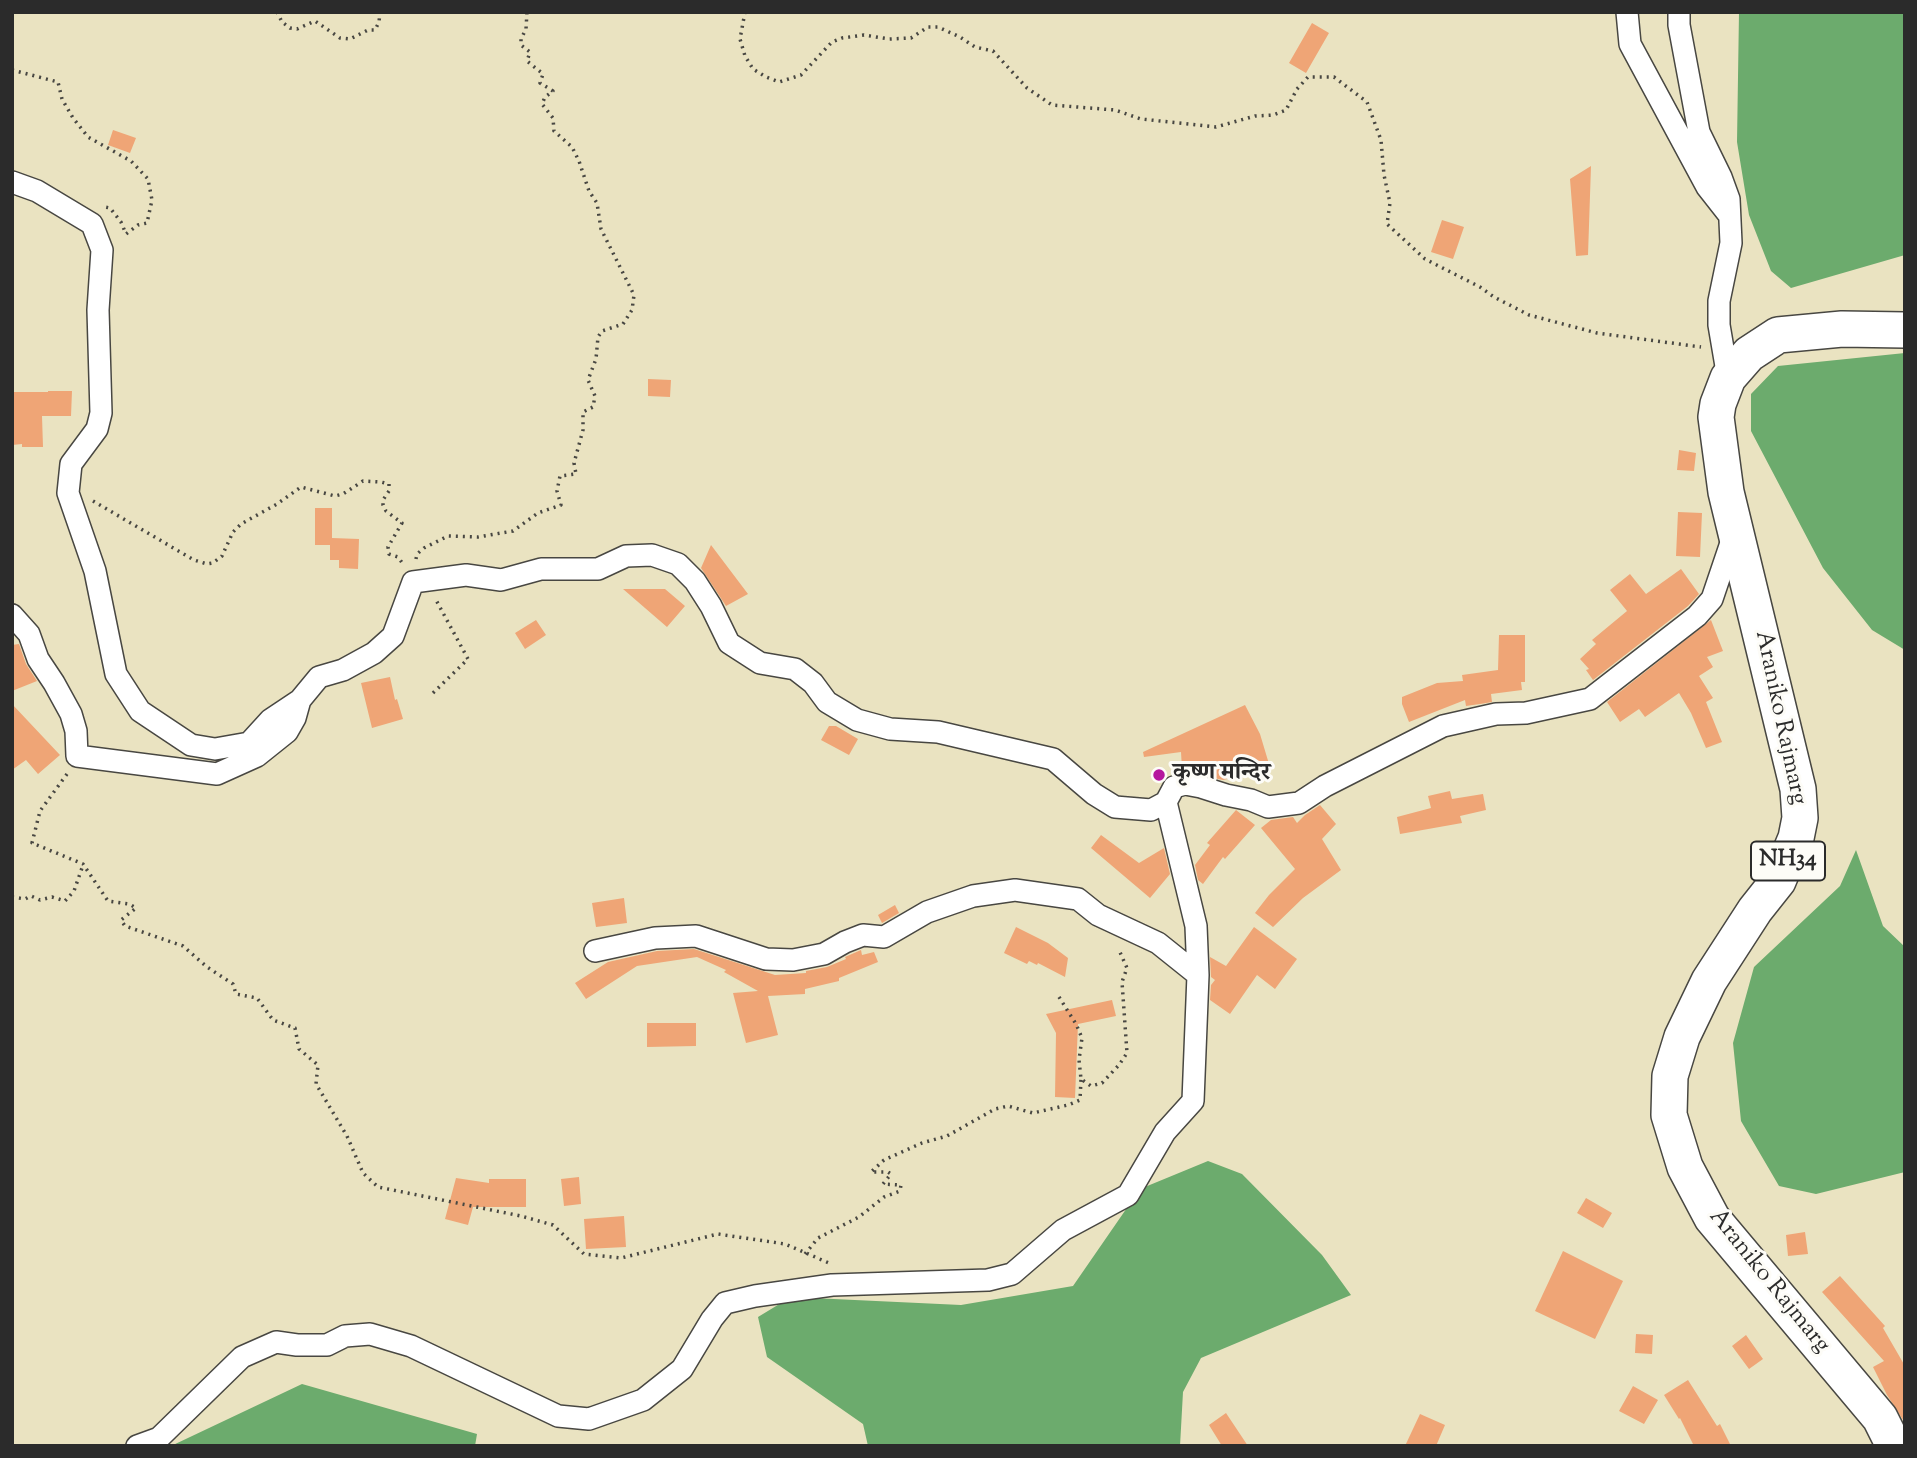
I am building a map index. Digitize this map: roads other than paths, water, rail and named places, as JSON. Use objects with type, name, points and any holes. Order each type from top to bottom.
[{"type":"highway","name":"Araniko Rajmarg","points":[[1894,1446],[1880,1418],[1713,1218],[1685,1167],[1669,1115],[1670,1076],[1682,1037],[1709,981],[1755,910],[1779,881],[1796,838],[1800,818],[1798,789],[1726,492],[1716,417],[1726,364],[1749,354],[1778,335],[1842,329],[1905,330]]},
{"type":"street","points":[[1627,12],[1630,44],[1646,76],[1707,187],[1730,217]]},
{"type":"street","points":[[1679,12],[1699,132],[1729,199],[1731,243],[1719,301],[1719,325],[1726,364]]},
{"type":"street","points":[[12,182],[37,191],[92,224],[102,250],[98,310],[101,413],[97,429],[71,464],[68,493],[95,571],[116,674],[140,711],[191,746],[215,750],[249,743],[270,720],[300,701],[319,677],[343,670],[374,653],[393,636],[413,582],[466,575],[501,580],[541,569],[598,569],[626,556],[652,555],[678,564],[695,581],[729,643],[760,663],[795,669],[813,683],[827,702],[857,720],[890,729],[938,732],[1053,759],[1094,794],[1115,807],[1151,810],[1166,802],[1174,787],[1185,784],[1251,800],[1268,807],[1299,803],[1325,786],[1443,726],[1496,714],[1526,713],[1590,699],[1697,616],[1712,599],[1736,529]]},
{"type":"street","points":[[12,615],[29,634],[38,659],[71,713],[76,731],[76,756],[216,774],[257,756],[287,732],[300,701]]},
{"type":"street","points":[[137,1446],[159,1438],[242,1357],[276,1342],[327,1345],[345,1336],[370,1334],[411,1346],[558,1416],[589,1419],[643,1400],[682,1370],[712,1319],[725,1303],[832,1285],[988,1280],[1012,1274],[1063,1230],[1128,1195],[1165,1132],[1193,1101],[1198,975],[1196,926],[1166,802]]},
{"type":"street","points":[[595,951],[655,938],[696,936],[766,959],[793,960],[824,954],[863,935],[884,937],[927,912],[973,895],[1016,890],[1078,899],[1098,915],[1158,943],[1198,975]]},
{"type":"place","name":"कृष्ण मन्दिर","points":[[1159,775]]}]
